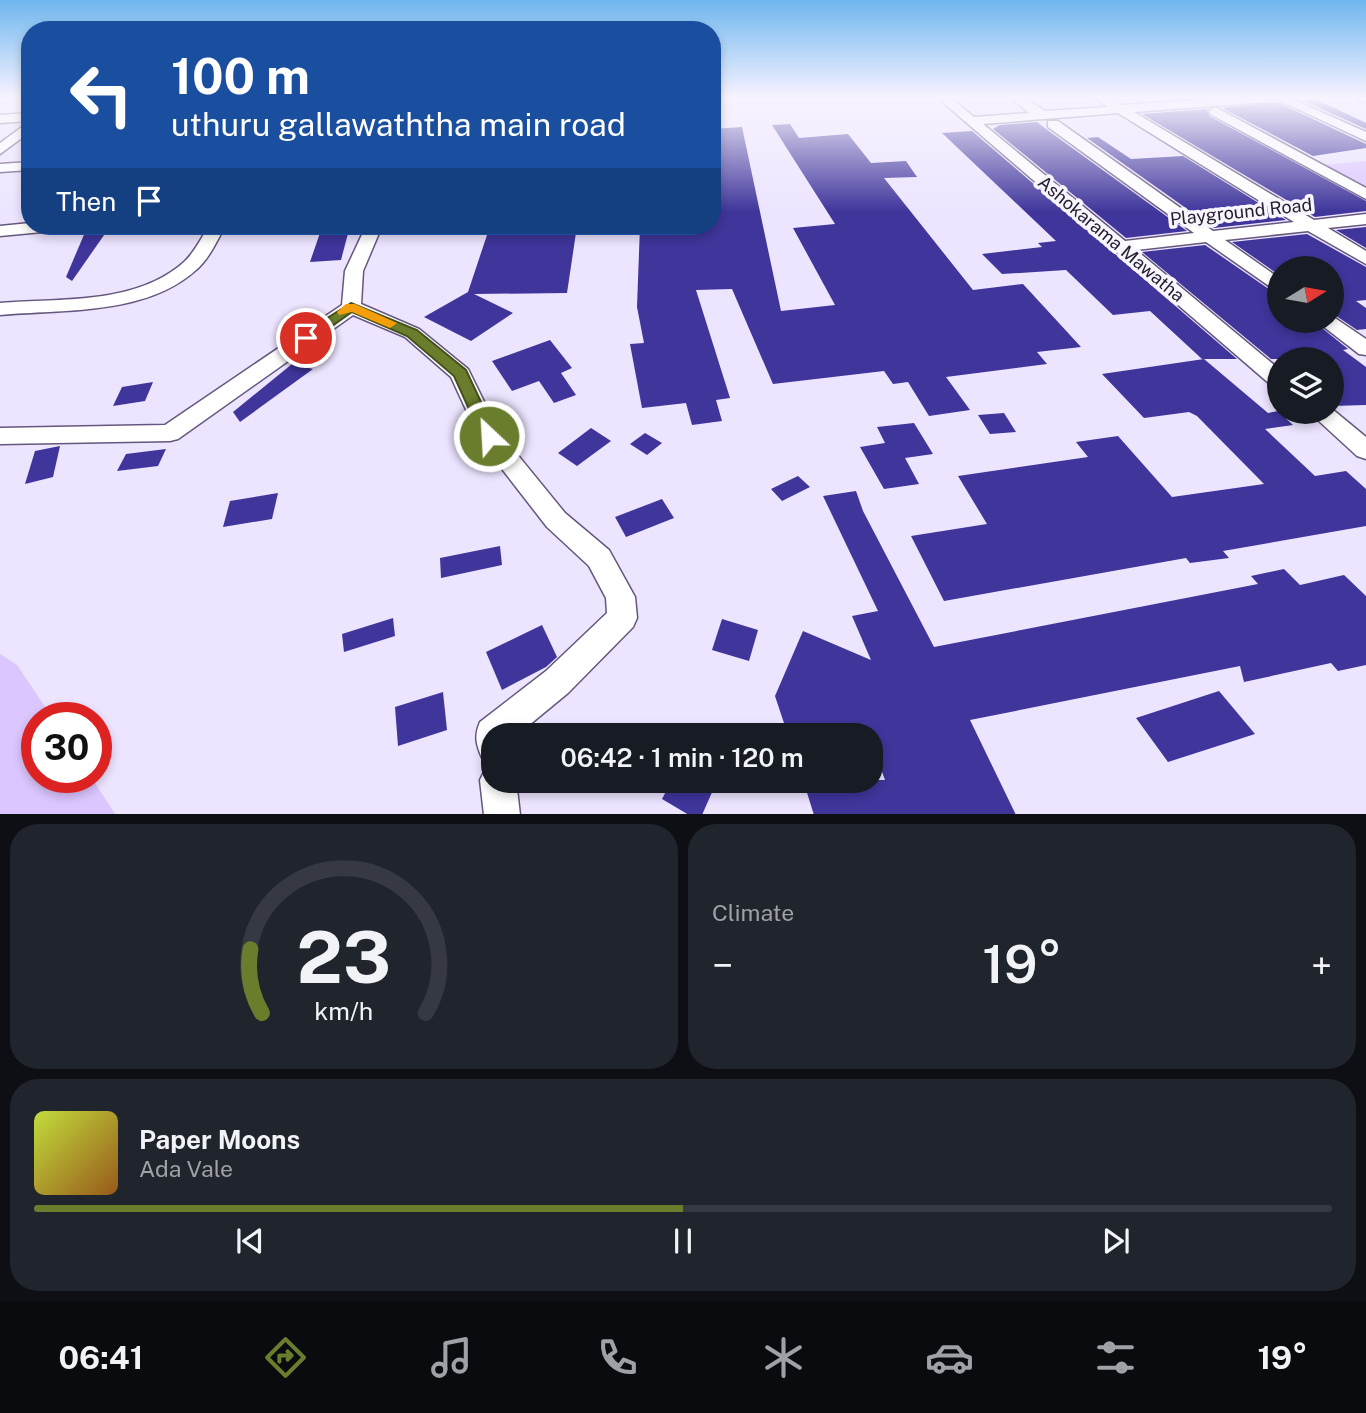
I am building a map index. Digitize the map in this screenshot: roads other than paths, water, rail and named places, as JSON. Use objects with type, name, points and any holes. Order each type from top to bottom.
[{"type":"street","points":[[0,150],[17,136]]},
{"type":"street","name":"Ashokarama Mawatha","points":[[990,136],[1267,370]]},
{"type":"street","points":[[1069,136],[1267,278]]},
{"type":"street","points":[[1165,136],[1366,259]]},
{"type":"street","points":[[1260,136],[1366,194]]},
{"type":"street","points":[[0,168],[21,167]]},
{"type":"street","name":"Playground Road","points":[[1120,247],[1366,219]]},
{"type":"street","points":[[0,231],[21,229]]},
{"type":"street","points":[[0,309],[109,299],[161,284],[191,265],[211,235]]},
{"type":"street","points":[[351,307],[354,271],[370,235]]},
{"type":"street","points":[[0,436],[170,433],[351,307]]},
{"type":"street","points":[[351,307],[412,333],[460,374],[489,436],[556,520],[599,558],[620,597],[621,618],[557,682],[506,723]]},
{"type":"street","points":[[1343,333],[1366,349]]},
{"type":"street","points":[[1334,424],[1366,450]]},
{"type":"street","points":[[1338,427],[1366,424]]},
{"type":"street","points":[[500,793],[502,814]]}]
